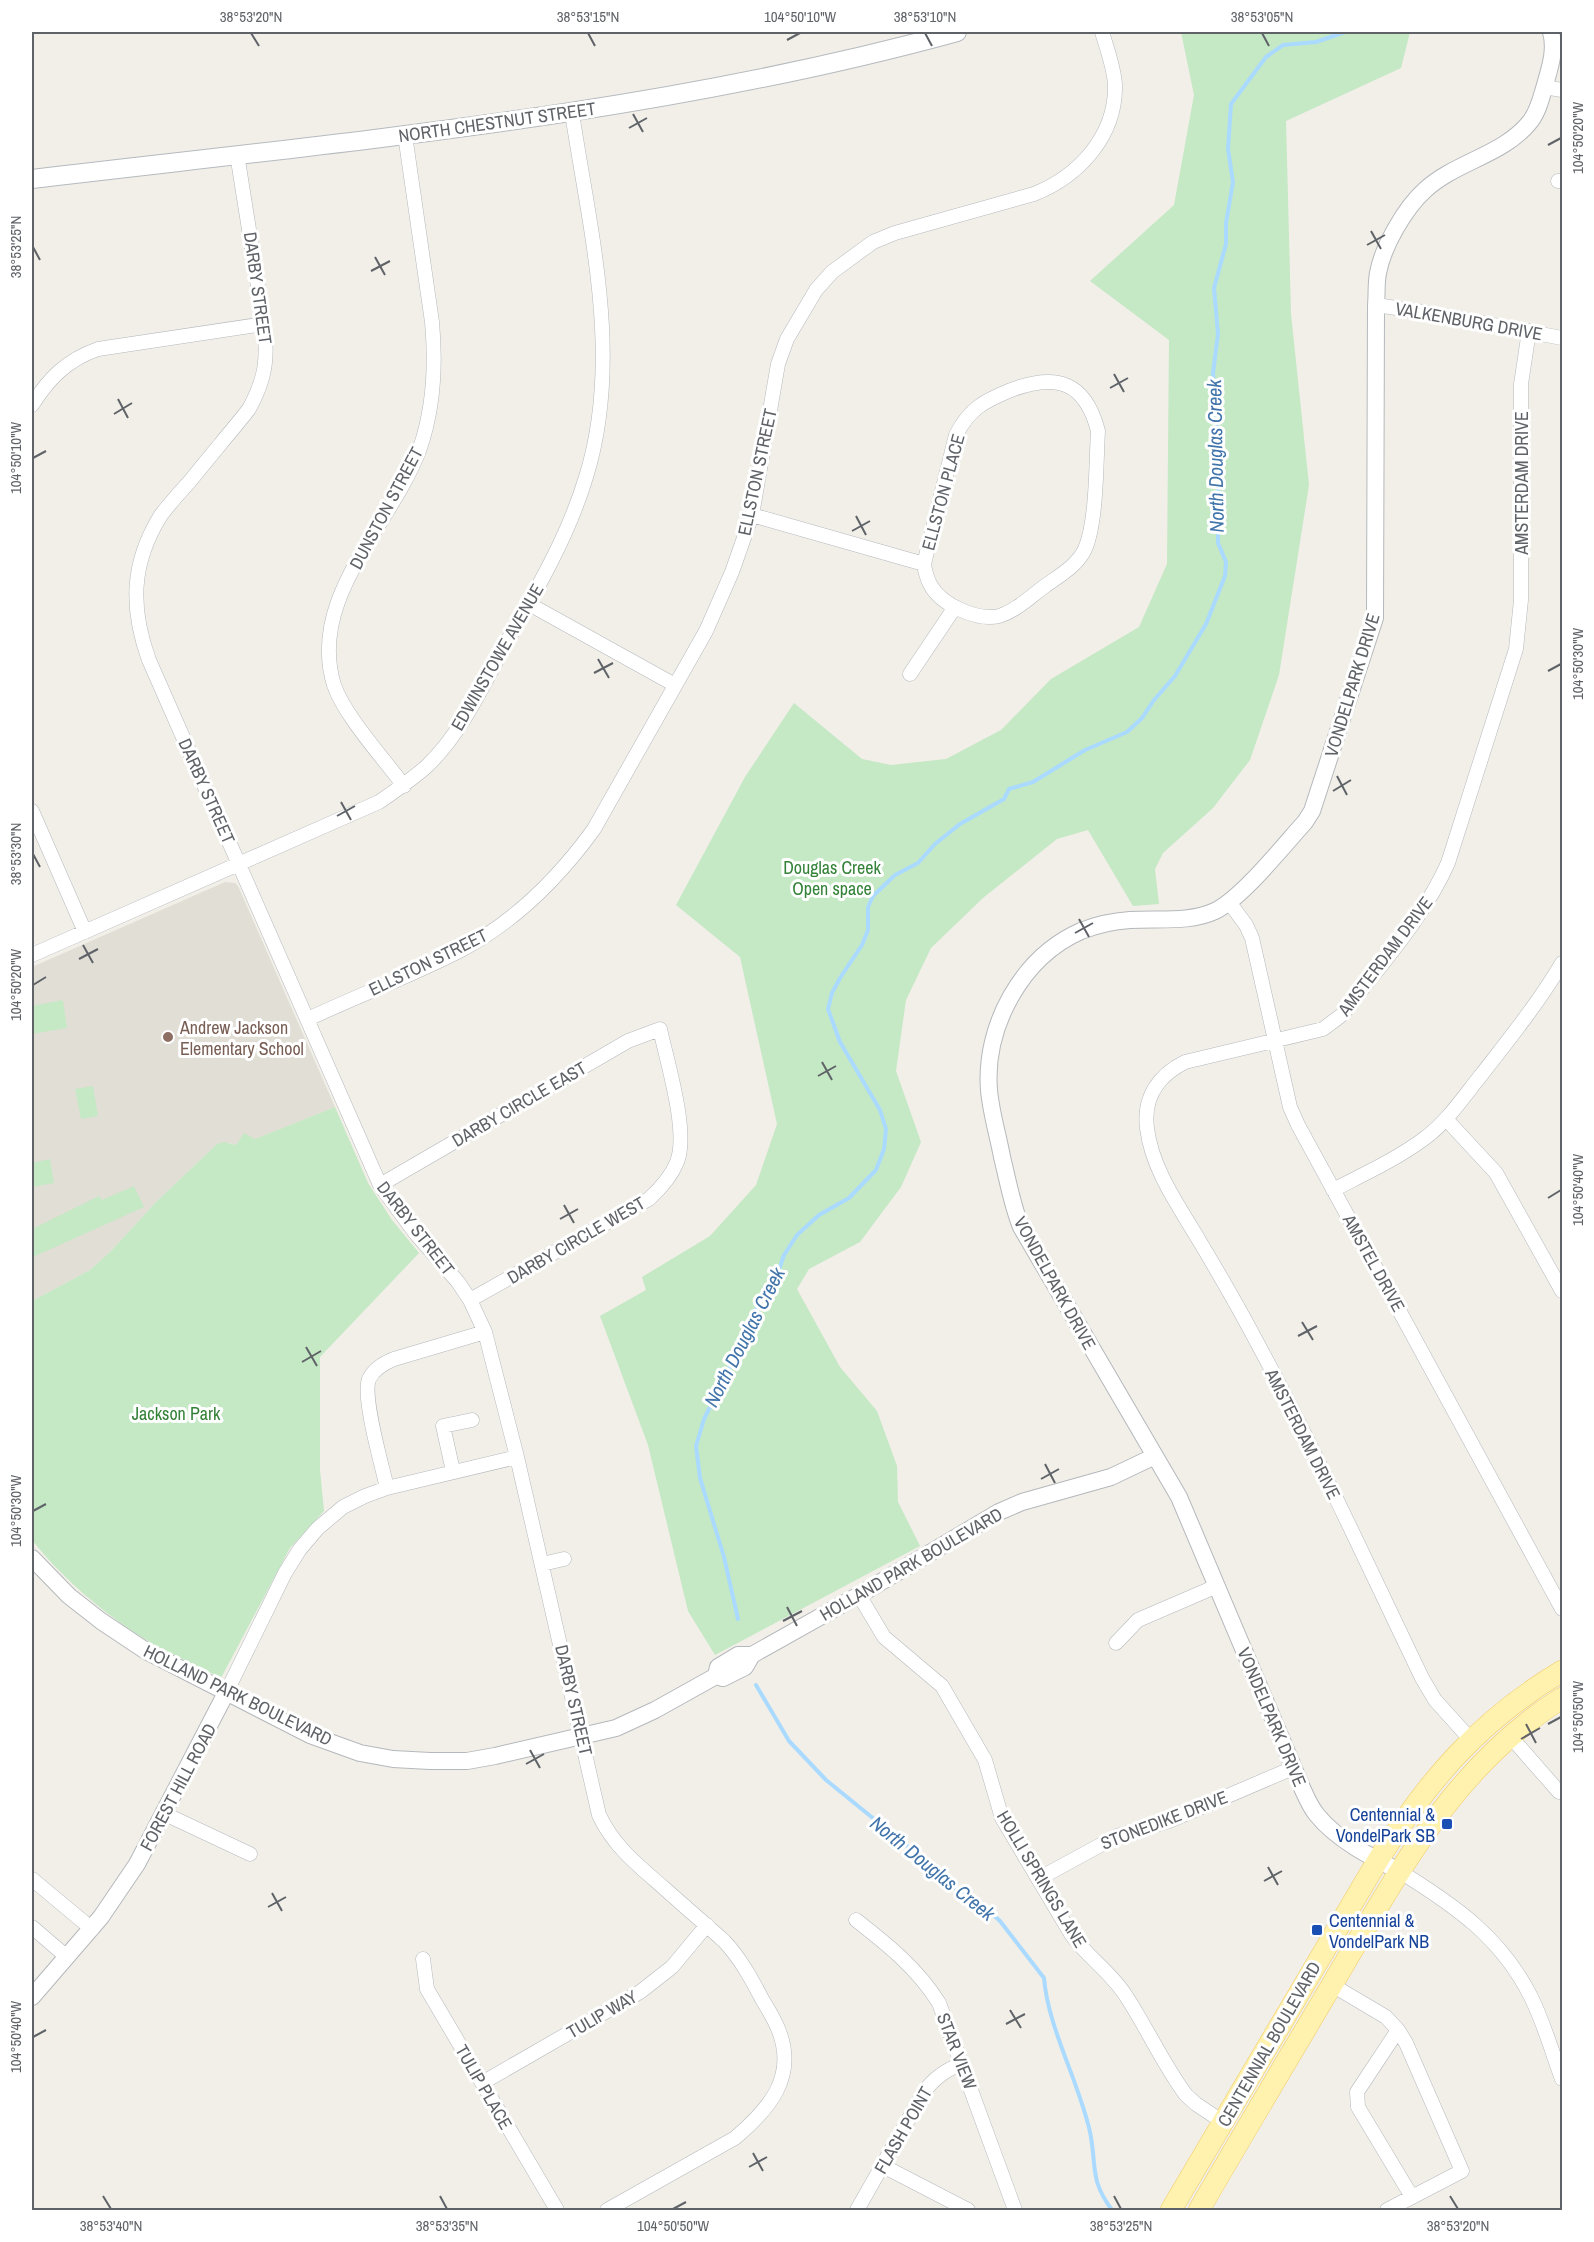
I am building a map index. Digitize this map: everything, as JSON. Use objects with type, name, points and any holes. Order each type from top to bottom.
[{"type":"main road","name":"NORTH CHESTNUT STREET","points":[[32,179],[572,113],[762,78],[957,32]]},
{"type":"main road","name":"CENTENNIAL BOULEVARD","points":[[1170,2211],[1378,1860],[1415,1804],[1486,1724],[1563,1671]]},
{"type":"main road","name":"CENTENNIAL BOULEVARD","points":[[1199,2211],[1399,1871],[1440,1813],[1475,1769],[1510,1736],[1563,1698]]},
{"type":"street","name":"ELLSTON STREET","points":[[308,1019],[463,949],[493,930],[528,902],[578,851],[594,829],[706,632],[732,572],[752,515],[778,364],[787,339],[816,290],[832,272],[873,242],[895,233],[1034,194],[1055,186],[1074,172],[1103,134],[1111,116],[1114,78],[1101,32]]},
{"type":"street","name":"VONDELPARK DRIVE","points":[[1551,32],[1553,52],[1544,87],[1531,122],[1522,131],[1426,189],[1415,201],[1384,254],[1378,274],[1376,305],[1375,618],[1312,811],[1305,822],[1229,902],[1217,910],[1203,915],[1127,920],[1105,924],[1082,931],[1046,954],[1030,969],[1007,1002],[993,1044],[989,1068],[989,1090],[1014,1210],[1021,1227],[1179,1497],[1293,1768],[1316,1814],[1338,1834],[1399,1871],[1475,1923],[1499,1949],[1529,1995],[1563,2079]]},
{"type":"street","points":[[1544,87],[1563,90]]},
{"type":"street","name":"EDWINSTOWE AVENUE","points":[[32,955],[379,802],[404,786],[428,766],[459,726],[529,604],[572,517],[597,433],[603,380],[602,327],[572,113]]},
{"type":"street","name":"DUNSTON STREET","points":[[404,786],[345,707],[335,687],[329,665],[328,642],[331,619],[341,594],[407,477],[420,449],[428,421],[435,353],[405,135]]},
{"type":"street","name":"DARBY STREET","points":[[237,154],[264,324],[267,352],[264,374],[258,393],[249,409],[162,514],[147,541],[140,561],[136,585],[136,609],[141,638],[380,1185],[416,1234],[458,1282],[470,1300],[485,1332],[517,1457],[583,1737],[599,1815],[610,1836],[627,1856],[707,1925],[736,1954],[779,2030],[783,2046],[784,2064],[780,2083],[772,2101],[762,2113],[735,2138],[607,2211]]},
{"type":"street","name":"VALKENBURG DRIVE","points":[[1376,305],[1563,338]]},
{"type":"street","points":[[32,405],[50,379],[64,365],[80,355],[98,349],[264,324]]},
{"type":"street","name":"AMSTERDAM DRIVE","points":[[1471,1740],[1435,1700],[1422,1678],[1260,1349],[1155,1163],[1146,1125],[1152,1090],[1160,1078],[1171,1069],[1185,1062],[1323,1029],[1343,1014],[1426,906],[1448,863],[1516,650],[1521,600],[1521,384],[1528,331]]},
{"type":"street","name":"ELLSTON PLACE","points":[[1042,381],[1060,383],[1075,390],[1086,401],[1095,417],[1098,431],[1091,533],[1084,551],[1072,566],[1011,611],[986,617],[956,607],[932,587],[924,564],[956,435],[964,420],[977,406],[990,398],[1024,385],[1042,381]]},
{"type":"street","name":"ELLSTON PLACE","points":[[752,515],[924,564]]},
{"type":"street","points":[[529,604],[675,685]]},
{"type":"street","points":[[910,674],[956,607]]},
{"type":"street","points":[[32,811],[85,932]]},
{"type":"street","name":"AMSTEL DRIVE","points":[[1229,902],[1246,925],[1252,938],[1290,1107],[1563,1609]]},
{"type":"street","points":[[1334,1190],[1398,1156],[1426,1137],[1446,1119],[1512,1035],[1563,963]]},
{"type":"street","name":"DARBY CIRCLE EAST","points":[[380,1185],[628,1041],[660,1029]]},
{"type":"street","name":"DARBY CIRCLE WEST","points":[[470,1300],[649,1199],[670,1176],[678,1161],[681,1141],[677,1105],[660,1029]]},
{"type":"street","points":[[1446,1119],[1496,1173],[1563,1291]]},
{"type":"street","points":[[387,1488],[367,1394],[370,1376],[383,1364],[394,1359],[485,1332]]},
{"type":"street","points":[[453,1471],[443,1426],[472,1420]]},
{"type":"street","name":"HOLLAND PARK BOULEVARD","points":[[32,1558],[69,1596],[146,1651],[226,1694],[310,1735],[360,1753],[393,1759],[467,1761],[583,1737],[636,1720],[716,1676],[723,1678],[745,1667],[752,1655],[999,1512],[1022,1502],[1111,1477],[1155,1456]]},
{"type":"street","name":"FOREST HILL ROAD","points":[[32,1997],[92,1929],[137,1864],[165,1814],[285,1573],[300,1549],[318,1528],[343,1507],[387,1488],[517,1457]]},
{"type":"street","points":[[542,1564],[564,1559]]},
{"type":"street","points":[[1116,1643],[1138,1620],[1217,1586]]},
{"type":"street","name":"HOLLI SPRINGS LANE","points":[[859,1595],[885,1637],[942,1686],[985,1760],[1002,1818],[1080,1946],[1106,1970],[1126,1996],[1186,2095],[1223,2122]]},
{"type":"street","points":[[1510,1736],[1559,1792]]},
{"type":"street","name":"STONEDIKE DRIVE","points":[[1038,1880],[1117,1836],[1177,1818],[1293,1768]]},
{"type":"street","points":[[165,1814],[250,1854]]},
{"type":"street","points":[[32,1879],[92,1929]]},
{"type":"street","name":"STAR VIEW","points":[[856,1920],[902,1956],[920,1975],[939,2003],[1014,2211]]},
{"type":"street","name":"TULIP WAY","points":[[482,2083],[640,1992],[672,1967],[707,1925]]},
{"type":"street","points":[[32,1927],[67,1957]]},
{"type":"street","name":"TULIP PLACE","points":[[423,1959],[427,1989],[557,2211]]},
{"type":"street","points":[[1332,1985],[1386,2017],[1398,2030],[1406,2043],[1462,2171],[1387,2211]]},
{"type":"street","points":[[1398,2030],[1357,2092],[1356,2100],[1412,2197]]},
{"type":"street","name":"FLASH POINT","points":[[857,2211],[933,2079],[962,2063]]},
{"type":"street","points":[[882,2166],[968,2211]]},
{"type":"shaded area","name":"Andrew Jackson Elementary School","points":[[225,882],[235,883],[238,886],[335,1107],[238,1146],[230,1143],[217,1144],[90,1270],[32,1301],[32,967]]},
{"type":"green space","name":"Douglas Creek Open space","points":[[1181,32],[1410,32],[1401,68],[1286,121],[1291,314],[1309,485],[1279,675],[1250,760],[1213,808],[1163,853],[1155,869],[1159,904],[1133,906],[1088,830],[1057,839],[983,898],[931,948],[906,1000],[896,1071],[921,1142],[901,1187],[860,1242],[809,1269],[797,1289],[840,1367],[877,1411],[897,1466],[898,1502],[920,1546],[715,1655],[688,1611],[648,1445],[600,1316],[646,1290],[642,1277],[710,1236],[756,1185],[777,1124],[740,957],[676,905],[745,777],[794,703],[862,759],[891,765],[946,759],[1001,730],[1051,679],[1139,627],[1167,564],[1169,340],[1090,281],[1174,205],[1194,95]]},
{"type":"green space","points":[[63,1000],[67,1028],[32,1034],[32,1006]]},
{"type":"green space","points":[[93,1086],[98,1116],[81,1119],[75,1089]]},
{"type":"green space","name":"Jackson Park","points":[[335,1107],[368,1183],[392,1220],[419,1253],[320,1357],[320,1470],[324,1511],[290,1548],[221,1678],[172,1654],[128,1628],[83,1594],[32,1540],[32,1301],[90,1270],[217,1144],[224,1142],[236,1145],[244,1133],[255,1139]]},
{"type":"green space","points":[[50,1159],[54,1183],[32,1187],[32,1163]]},
{"type":"green space","points":[[134,1186],[144,1207],[33,1257],[32,1229],[99,1196],[102,1200]]},
{"type":"waterway","name":"North Douglas Creek","points":[[738,1619],[724,1557],[700,1478],[696,1446],[704,1419],[749,1328],[763,1291],[774,1284],[784,1255],[797,1235],[819,1215],[849,1198],[876,1170],[884,1149],[886,1129],[880,1110],[840,1042],[828,1009],[832,993],[862,945],[868,930],[868,907],[873,896],[895,875],[918,863],[935,844],[960,824],[1004,799],[1009,789],[1033,782],[1085,750],[1127,732],[1142,718],[1175,676],[1206,624],[1225,576],[1226,562],[1218,543],[1218,442],[1213,373],[1218,334],[1214,288],[1226,244],[1226,223],[1233,182],[1228,149],[1231,104],[1266,57],[1283,45],[1316,42],[1345,32]]},
{"type":"waterway","name":"North Douglas Creek","points":[[756,1685],[789,1741],[826,1780],[906,1845],[948,1885],[977,1900],[1000,1921],[1044,1978],[1051,2016],[1090,2132],[1097,2181],[1112,2210]]},
{"type":"place","name":"Andrew Jackson Elementary School","points":[[168,1037]]},
{"type":"place","name":"Centennial & VondelPark SB","points":[[1447,1824]]},
{"type":"place","name":"Centennial & VondelPark NB","points":[[1317,1930]]}]
